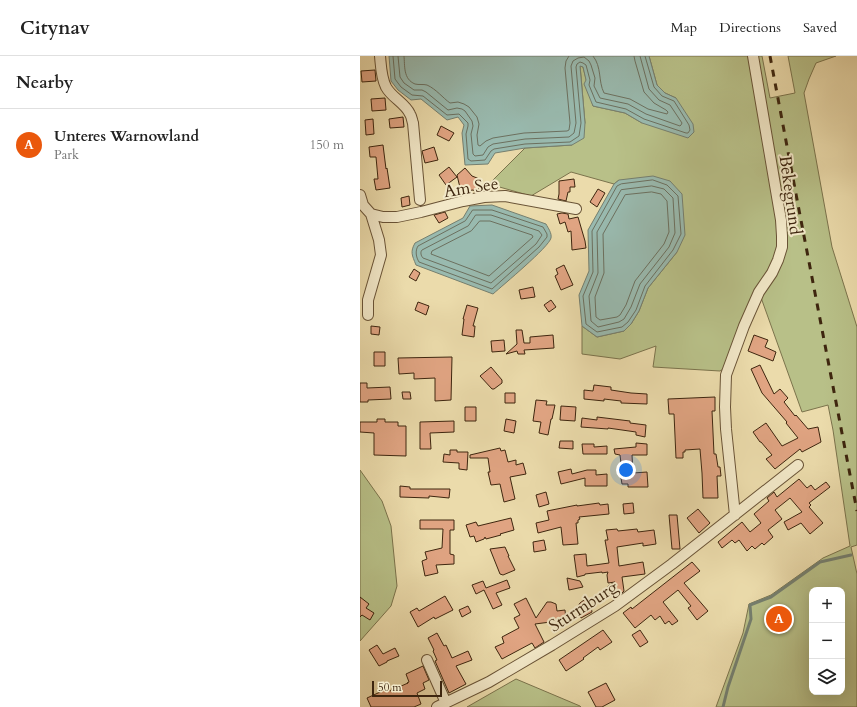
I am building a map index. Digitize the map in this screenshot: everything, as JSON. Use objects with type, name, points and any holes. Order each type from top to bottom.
[{"type":"street","name":"Am See","points":[[380,56],[382,76],[386,87],[411,115],[420,200]]},
{"type":"street","name":"Bekegrund","points":[[735,515],[726,429],[726,375],[744,326],[760,292],[778,260],[782,247],[781,220],[753,56]]},
{"type":"street","name":"Am See","points":[[371,214],[383,217],[397,217],[463,201],[484,197],[505,196],[576,208]]},
{"type":"street","points":[[361,202],[371,214],[379,240],[381,255],[368,300],[368,314]]},
{"type":"street","name":"Sturmburg","points":[[441,705],[489,682],[598,617],[672,564],[798,465]]},
{"type":"street","points":[[427,660],[441,705]]},
{"type":"green space","points":[[649,56],[762,56],[770,98],[795,93],[788,56],[836,56],[816,63],[804,93],[832,247],[857,327],[857,545],[851,547],[857,574],[857,707],[716,707],[743,633],[749,604],[771,595],[823,558],[850,546],[828,405],[802,412],[759,292],[725,368],[720,371],[653,367],[656,346],[620,359],[582,354],[582,326],[597,337],[624,331],[631,324],[639,311],[648,288],[677,252],[619,180],[614,184],[571,172],[531,196],[489,184],[525,148],[572,145],[585,123],[580,65],[583,67],[593,106],[625,113],[642,123],[676,98],[665,93],[657,85]]},
{"type":"green space","points":[[360,470],[382,501],[391,526],[397,586],[391,606],[360,641]]},
{"type":"green space","points":[[516,679],[580,706],[581,707],[467,707]]},
{"type":"water","points":[[389,56],[649,56],[657,85],[665,93],[676,98],[693,124],[694,132],[688,138],[642,123],[625,113],[593,106],[584,84],[586,80],[583,67],[580,66],[585,123],[584,138],[572,145],[525,148],[495,153],[488,164],[465,165],[462,133],[464,125],[458,117],[447,120],[421,99],[411,100],[398,90],[391,81]]},
{"type":"water","points":[[653,176],[670,181],[682,194],[685,235],[677,252],[648,288],[639,311],[631,324],[624,331],[597,337],[582,326],[579,295],[589,271],[588,230],[614,184],[619,180]]},
{"type":"water","points":[[492,205],[546,224],[551,236],[548,243],[525,266],[493,294],[416,265],[412,254],[412,249],[415,243],[463,218],[470,206]]},
{"type":"building","points":[[375,70],[376,81],[362,82],[361,71]]},
{"type":"building","points":[[385,98],[386,110],[372,111],[371,99]]},
{"type":"building","points":[[403,117],[404,127],[390,128],[389,119]]},
{"type":"building","points":[[373,119],[374,134],[366,135],[365,120]]},
{"type":"building","points":[[441,126],[454,133],[449,141],[437,135]]},
{"type":"building","points":[[383,145],[390,188],[376,190],[374,179],[378,179],[376,157],[370,157],[369,147]]},
{"type":"building","points":[[434,147],[438,160],[425,163],[422,151]]},
{"type":"building","points":[[449,167],[457,177],[446,185],[439,175]]},
{"type":"building","points":[[465,168],[472,176],[482,180],[477,192],[473,190],[461,192],[457,175]]},
{"type":"building","points":[[574,179],[575,187],[570,187],[570,192],[568,192],[566,201],[558,199],[559,181]]},
{"type":"building","points":[[598,189],[605,193],[597,207],[590,202]]},
{"type":"building","points":[[409,196],[410,205],[402,207],[401,198]]},
{"type":"building","points":[[445,212],[448,218],[439,223],[434,215]]},
{"type":"building","points":[[557,214],[568,214],[569,219],[578,217],[586,248],[572,250],[571,231],[568,232],[565,222],[560,224]]},
{"type":"building","points":[[564,265],[573,285],[561,290],[555,276],[558,274],[556,269]]},
{"type":"building","points":[[414,269],[420,273],[416,281],[409,277]]},
{"type":"building","points":[[533,287],[535,297],[521,299],[519,290]]},
{"type":"building","points":[[551,300],[556,307],[549,312],[544,305]]},
{"type":"building","points":[[418,302],[429,306],[426,315],[415,310]]},
{"type":"building","points":[[467,305],[478,308],[473,326],[475,326],[474,337],[462,335],[463,319]]},
{"type":"building","points":[[371,326],[380,327],[379,335],[371,334]]},
{"type":"building","points":[[516,330],[522,330],[524,343],[530,343],[530,337],[553,335],[554,348],[524,350],[525,354],[518,354],[517,351],[506,354],[517,344]]},
{"type":"building","points":[[754,335],[768,340],[765,347],[776,352],[773,361],[748,351]]},
{"type":"building","points":[[504,340],[505,351],[492,352],[491,341]]},
{"type":"building","points":[[374,352],[385,352],[385,366],[374,366]]},
{"type":"building","points":[[452,357],[451,400],[435,401],[435,378],[414,379],[414,373],[399,374],[398,358]]},
{"type":"building","points":[[760,365],[774,394],[780,389],[788,398],[784,402],[808,429],[818,427],[821,442],[802,452],[800,449],[775,469],[766,459],[772,455],[753,432],[766,423],[782,446],[798,438],[786,423],[787,422],[762,393],[751,369]]},
{"type":"building","points":[[491,367],[502,380],[502,383],[494,389],[492,389],[480,376]]},
{"type":"building","points":[[360,383],[367,383],[367,388],[390,387],[391,399],[368,400],[368,402],[360,402]]},
{"type":"building","points":[[594,385],[611,387],[611,390],[647,394],[647,404],[621,403],[621,401],[604,399],[604,401],[584,399],[584,390],[593,391]]},
{"type":"building","points":[[402,392],[410,392],[411,399],[403,399]]},
{"type":"building","points":[[505,393],[515,393],[515,403],[505,403]]},
{"type":"building","points":[[715,397],[715,411],[712,411],[714,454],[716,454],[721,476],[717,476],[718,498],[703,498],[700,449],[685,450],[685,452],[683,452],[683,458],[676,458],[674,414],[669,414],[668,399]]},
{"type":"building","points":[[536,400],[547,401],[546,405],[555,405],[548,435],[539,433],[541,422],[533,421]]},
{"type":"building","points":[[561,406],[576,407],[575,421],[560,420]]},
{"type":"building","points":[[465,407],[476,407],[476,421],[465,421]]},
{"type":"building","points":[[597,417],[630,421],[630,423],[646,425],[645,437],[636,435],[636,432],[608,428],[581,427],[582,418],[597,420]]},
{"type":"building","points":[[377,419],[385,419],[385,422],[398,422],[398,426],[406,426],[406,456],[374,455],[374,433],[360,432],[360,422],[377,422]]},
{"type":"building","points":[[506,419],[516,421],[514,433],[504,431]]},
{"type":"building","points":[[454,421],[454,432],[430,433],[431,449],[420,449],[420,422]]},
{"type":"building","points":[[560,441],[573,441],[573,449],[559,448]]},
{"type":"building","points":[[636,443],[647,444],[647,455],[632,455],[633,473],[647,472],[648,487],[628,487],[628,484],[622,484],[620,455],[615,454],[614,449],[636,447]]},
{"type":"building","points":[[582,444],[594,444],[594,447],[607,446],[607,454],[583,454]]},
{"type":"building","points":[[500,448],[501,451],[505,450],[508,462],[516,460],[516,465],[523,463],[526,474],[510,477],[515,499],[504,502],[500,484],[491,485],[488,472],[490,472],[488,458],[470,458],[470,455]]},
{"type":"building","points":[[450,450],[457,450],[457,452],[468,452],[467,470],[459,469],[459,463],[443,462],[444,454],[450,455]]},
{"type":"building","points":[[571,469],[572,474],[587,470],[596,470],[596,475],[607,474],[607,486],[585,486],[585,478],[561,484],[558,472]]},
{"type":"building","points":[[799,479],[807,488],[811,485],[815,490],[826,482],[830,487],[809,503],[811,505],[809,507],[823,523],[810,534],[801,523],[788,530],[784,522],[802,512],[790,498],[775,510],[782,519],[768,530],[773,537],[764,545],[762,543],[755,549],[752,546],[747,551],[739,540],[735,543],[732,540],[722,548],[718,542],[742,522],[750,532],[761,523],[754,514],[769,501],[767,498],[774,492],[777,497]]},
{"type":"building","points":[[400,486],[410,487],[410,489],[450,489],[449,498],[429,496],[429,498],[400,497]]},
{"type":"building","points":[[546,492],[549,504],[539,507],[536,495]]},
{"type":"building","points":[[599,503],[600,505],[608,504],[609,514],[579,517],[580,519],[578,520],[578,523],[576,523],[578,544],[563,545],[561,527],[538,533],[536,523],[549,520],[547,511],[577,505]]},
{"type":"building","points":[[633,503],[634,513],[624,514],[623,504]]},
{"type":"building","points":[[698,509],[710,523],[699,533],[687,518]]},
{"type":"building","points":[[669,515],[677,515],[680,549],[672,549]]},
{"type":"building","points":[[511,518],[514,530],[486,539],[485,537],[484,539],[476,542],[474,536],[470,537],[466,525],[476,522],[478,526]]},
{"type":"building","points":[[420,520],[454,520],[454,530],[450,530],[450,554],[454,555],[454,564],[436,565],[438,573],[425,576],[422,561],[427,559],[425,552],[442,548],[443,529],[420,529]]},
{"type":"building","points":[[617,529],[618,531],[637,529],[638,532],[654,530],[656,544],[643,546],[643,543],[617,547],[619,566],[643,562],[645,574],[622,577],[624,591],[622,593],[610,595],[608,586],[615,582],[608,583],[608,572],[585,574],[577,577],[574,555],[586,554],[587,566],[609,563],[605,540],[608,540],[606,530]]},
{"type":"building","points":[[544,540],[546,550],[534,552],[533,542]]},
{"type":"building","points":[[505,547],[515,570],[503,575],[500,574],[490,549]]},
{"type":"building","points":[[692,562],[700,571],[684,583],[708,611],[697,620],[688,608],[691,606],[678,590],[663,602],[678,621],[672,625],[669,621],[665,624],[660,616],[655,620],[651,615],[635,628],[623,613],[631,607],[632,609]]},
{"type":"building","points":[[567,578],[580,581],[583,587],[569,590]]},
{"type":"building","points":[[507,580],[510,588],[496,593],[502,605],[493,609],[484,590],[476,594],[472,585],[483,581],[486,588]]},
{"type":"building","points":[[445,596],[453,610],[435,619],[434,617],[418,627],[410,612],[417,608],[419,611]]},
{"type":"building","points":[[360,597],[369,604],[366,608],[374,613],[370,620],[362,615],[360,617]]},
{"type":"building","points":[[526,598],[536,618],[547,602],[551,602],[556,604],[557,611],[565,610],[566,620],[535,624],[544,642],[535,648],[532,643],[502,659],[495,647],[504,643],[502,637],[519,628],[514,618],[520,615],[514,604]]},
{"type":"building","points":[[584,600],[590,601],[592,612],[581,618],[576,609]]},
{"type":"building","points":[[468,606],[471,612],[462,617],[459,610]]},
{"type":"building","points":[[603,630],[612,642],[600,650],[598,647],[566,671],[559,660]]},
{"type":"building","points":[[640,630],[648,642],[640,647],[632,635]]},
{"type":"building","points":[[437,633],[444,646],[446,645],[452,658],[468,651],[472,660],[456,666],[466,684],[449,693],[435,661],[437,660],[433,651],[434,650],[428,638]]},
{"type":"building","points":[[377,645],[383,654],[395,648],[399,656],[379,666],[369,650]]},
{"type":"building","points":[[423,666],[429,680],[423,683],[425,689],[417,693],[421,704],[414,707],[371,707],[367,698],[389,688],[390,691],[408,683],[406,674]]},
{"type":"building","points":[[606,683],[615,700],[602,707],[596,707],[588,692]]},
{"type":"waterway","points":[[723,707],[728,687],[751,619],[750,605],[771,597],[820,562],[851,555]]},
{"type":"railway","points":[[770,56],[857,511]]},
{"type":"place","name":"Unteres Warnowland","points":[[779,619]]}]
